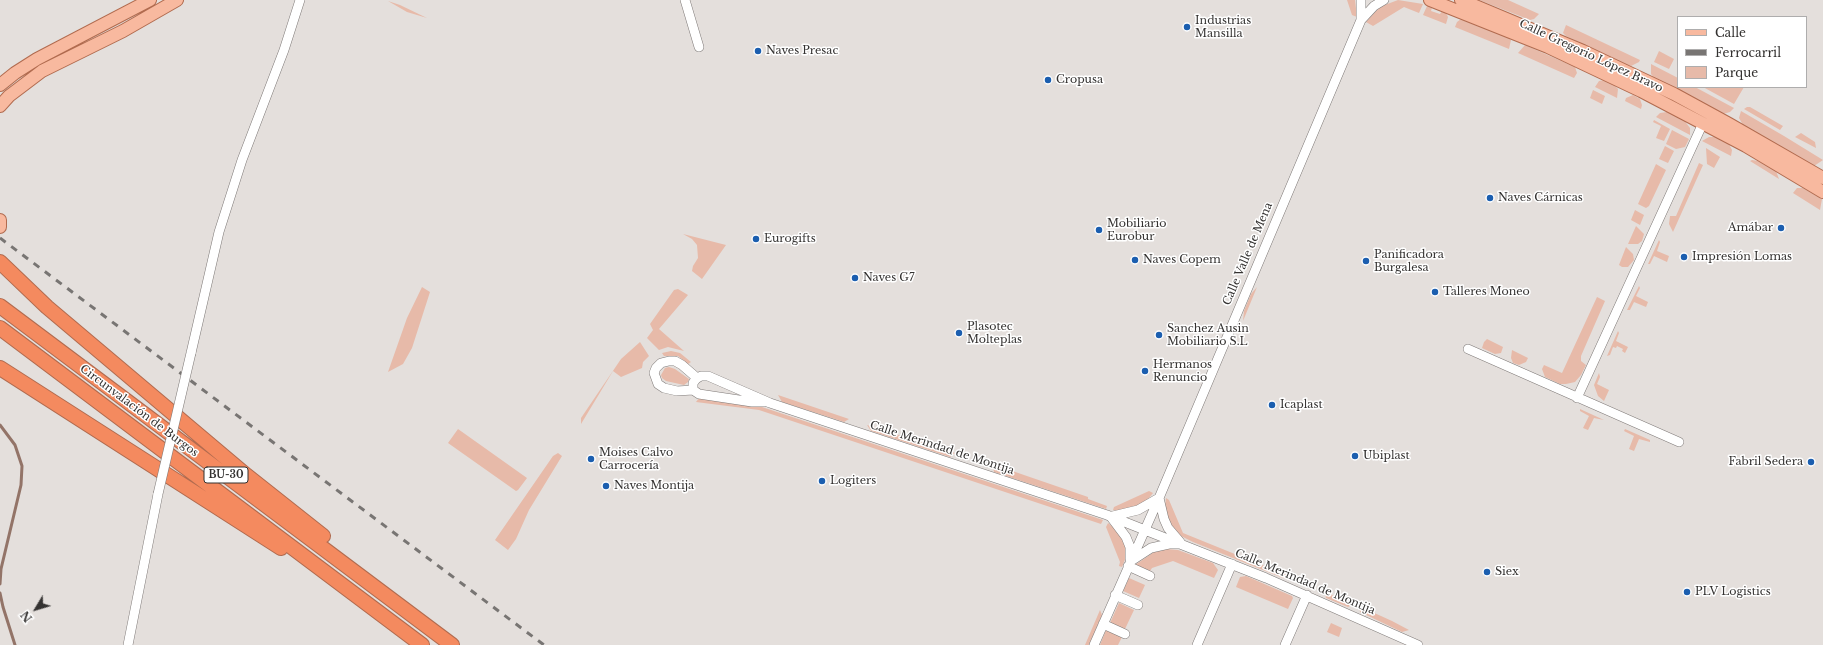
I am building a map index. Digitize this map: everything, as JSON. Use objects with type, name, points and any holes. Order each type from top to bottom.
[{"type":"highway","points":[[0,262],[47,307],[246,475],[349,556],[393,599]]},
{"type":"highway","name":"Circunvalación de Burgos","points":[[0,306],[393,599],[452,645]]},
{"type":"highway","name":"Circunvalación de Burgos","points":[[0,328],[422,645]]},
{"type":"highway","points":[[0,368],[374,608]]},
{"type":"main road","points":[[0,85],[37,58],[150,0]]},
{"type":"main road","points":[[0,106],[13,92],[42,72],[124,31],[177,0]]},
{"type":"main road","name":"Calle Gregorio López Bravo","points":[[1430,0],[1548,47],[1641,91],[1703,123],[1823,192]]},
{"type":"main road","name":"Calle Gregorio López Bravo","points":[[1461,0],[1534,29],[1639,77],[1709,113],[1823,178]]},
{"type":"main road","points":[[0,220],[0,227]]},
{"type":"street","points":[[128,645],[158,494],[213,255],[232,189],[284,50],[300,0]]},
{"type":"street","points":[[685,0],[699,47]]},
{"type":"street","name":"Calle Valle de Mena","points":[[1361,0],[1361,20]]},
{"type":"street","name":"Calle Valle de Mena","points":[[1094,645],[1159,498],[1361,20],[1374,6],[1384,0]]},
{"type":"street","points":[[1577,398],[1703,123]]},
{"type":"street","points":[[1468,349],[1680,442]]},
{"type":"street","name":"Calle Merindad de Montija","points":[[766,402],[752,402],[706,395],[693,390],[676,391],[664,388],[658,384],[656,380],[656,368],[661,363],[675,361],[698,378],[704,375],[715,378],[766,402],[1110,516],[1307,595],[1418,645]]},
{"type":"street","points":[[693,390],[693,383],[698,378]]},
{"type":"street","points":[[1150,576],[1129,564],[1130,547],[1126,537],[1110,516],[1138,510],[1159,498],[1164,519],[1168,528],[1182,544]]},
{"type":"street","name":"Calle Merindad de Montija","points":[[1129,564],[1151,548],[1170,544],[1182,544]]},
{"type":"street","points":[[1197,645],[1232,564]]},
{"type":"street","points":[[1115,595],[1138,605]]},
{"type":"street","points":[[1285,645],[1307,595]]},
{"type":"street","points":[[1103,624],[1125,634]]},
{"type":"green space","points":[[1347,0],[1355,0],[1357,17],[1352,15]]},
{"type":"green space","points":[[1398,0],[1423,4],[1419,13],[1404,7],[1373,26],[1366,22],[1382,6]]},
{"type":"green space","points":[[1479,0],[1508,0],[1539,14],[1534,19],[1530,20]]},
{"type":"green space","points":[[388,1],[400,5],[427,18],[407,12]]},
{"type":"green space","points":[[1427,6],[1432,8],[1431,11],[1440,14],[1442,11],[1446,13],[1448,17],[1446,24],[1423,15]]},
{"type":"green space","points":[[1461,19],[1508,37],[1511,40],[1509,49],[1455,27],[1457,22]]},
{"type":"green space","points":[[1566,25],[1640,60],[1631,66],[1625,64],[1566,36],[1563,33]]},
{"type":"green space","points":[[1525,45],[1575,67],[1577,73],[1574,78],[1518,53]]},
{"type":"green space","points":[[1659,51],[1674,59],[1669,69],[1654,62]]},
{"type":"green space","points":[[1651,64],[1677,77],[1677,88],[1697,88],[1734,108],[1730,112],[1723,114],[1655,79],[1651,74]]},
{"type":"green space","points":[[1604,80],[1614,85],[1618,89],[1617,98],[1595,87],[1599,81]]},
{"type":"green space","points":[[1705,88],[1743,88],[1734,104]]},
{"type":"green space","points":[[1593,90],[1605,96],[1602,104],[1590,98]]},
{"type":"green space","points":[[1633,95],[1640,99],[1642,105],[1641,109],[1625,101],[1626,98]]},
{"type":"green space","points":[[1750,107],[1783,126],[1780,130],[1744,109]]},
{"type":"green space","points":[[1741,111],[1823,160],[1814,166],[1743,125],[1739,118]]},
{"type":"green space","points":[[1667,112],[1684,120],[1690,128],[1690,135],[1656,117],[1660,113]]},
{"type":"green space","points":[[1654,120],[1670,129],[1664,141],[1656,138],[1661,126],[1653,122]]},
{"type":"green space","points":[[1672,130],[1689,139],[1685,147],[1676,149],[1666,144]]},
{"type":"green space","points":[[1801,133],[1815,142],[1816,148],[1795,137]]},
{"type":"green space","points":[[1709,137],[1716,137],[1729,144],[1732,150],[1731,156],[1702,141]]},
{"type":"green space","points":[[1665,146],[1674,151],[1668,163],[1659,159]]},
{"type":"green space","points":[[1706,148],[1720,157],[1714,168],[1707,164]]},
{"type":"green space","points":[[1750,161],[1758,161],[1776,171],[1779,179]]},
{"type":"green space","points":[[1699,163],[1703,165],[1673,232],[1669,224],[1670,216],[1676,216]]},
{"type":"green space","points":[[1656,164],[1666,170],[1649,206],[1646,208],[1638,204]]},
{"type":"green space","points":[[1797,188],[1803,188],[1822,199],[1820,210],[1793,193]]},
{"type":"green space","points":[[1635,210],[1644,215],[1640,225],[1631,220]]},
{"type":"green space","points":[[1636,226],[1644,234],[1642,241],[1638,244],[1628,244]]},
{"type":"green space","points":[[683,234],[726,245],[702,279],[692,271],[698,258],[697,245],[692,239]]},
{"type":"green space","points":[[1659,240],[1660,242],[1657,251],[1669,256],[1667,262],[1654,256],[1650,264],[1648,264]]},
{"type":"green space","points":[[1626,247],[1633,254],[1634,260],[1628,267],[1622,267],[1619,265]]},
{"type":"green space","points":[[1639,286],[1640,288],[1636,296],[1648,302],[1646,307],[1634,302],[1630,310],[1627,310]]},
{"type":"green space","points":[[422,287],[430,292],[412,348],[403,364],[388,372],[407,318]]},
{"type":"green space","points":[[1257,287],[1243,321],[1244,311],[1251,294]]},
{"type":"green space","points":[[678,289],[688,295],[659,329],[684,351],[668,347],[659,350],[647,338],[653,330],[650,324],[674,290]]},
{"type":"green space","points":[[1597,297],[1605,301],[1581,356],[1581,361],[1586,365],[1581,375],[1575,382],[1566,384],[1560,384],[1545,377],[1542,369],[1544,365],[1562,373]]},
{"type":"green space","points":[[1618,331],[1619,333],[1616,341],[1628,347],[1625,353],[1622,351],[1623,349],[1617,346],[1616,348],[1613,347],[1610,355],[1607,356]]},
{"type":"green space","points":[[1487,339],[1503,347],[1501,353],[1495,354],[1482,348]]},
{"type":"green space","points":[[640,342],[649,356],[643,362],[642,368],[621,377],[613,371],[581,424],[581,418],[621,359]]},
{"type":"green space","points":[[1512,350],[1528,358],[1526,362],[1519,365],[1513,363],[1511,358]]},
{"type":"green space","points":[[671,351],[680,353],[691,362],[688,364],[678,356],[664,356],[662,353]]},
{"type":"green space","points":[[669,367],[675,369],[689,379],[688,382],[684,385],[666,381],[662,378],[661,375],[665,368]]},
{"type":"green space","points":[[1599,373],[1600,377],[1597,384],[1609,390],[1604,401],[1598,396],[1594,385]]},
{"type":"green space","points":[[778,395],[849,419],[844,422],[782,402]]},
{"type":"green space","points":[[699,398],[762,407],[1103,520],[1101,524],[759,410],[696,402]]},
{"type":"green space","points":[[1580,409],[1604,420],[1594,418],[1588,430],[1583,428],[1589,416],[1580,411]]},
{"type":"green space","points":[[867,425],[955,453],[950,457],[871,431]]},
{"type":"green space","points":[[458,429],[527,478],[518,490],[516,491],[448,443]]},
{"type":"green space","points":[[1625,429],[1650,440],[1650,442],[1639,439],[1634,451],[1629,449],[1634,436],[1624,431]]},
{"type":"green space","points":[[558,453],[562,456],[529,510],[516,539],[508,550],[495,540],[553,456]]},
{"type":"green space","points":[[992,464],[1088,497],[1088,499],[1107,506],[1106,509],[994,472]]},
{"type":"green space","points":[[1149,491],[1153,493],[1138,507],[1118,511],[1113,510],[1114,507]]},
{"type":"green space","points":[[1166,498],[1169,500],[1183,533],[1289,576],[1283,578],[1181,536],[1168,521],[1165,506]]},
{"type":"green space","points":[[1108,523],[1117,530],[1126,545],[1126,557],[1122,567],[1119,566],[1120,562],[1106,527]]},
{"type":"green space","points":[[1166,549],[1178,550],[1213,563],[1218,570],[1214,578],[1173,561],[1152,568],[1150,571],[1135,565],[1154,552]]},
{"type":"green space","points":[[1246,576],[1292,596],[1293,598],[1288,609],[1236,587],[1240,577]]},
{"type":"green space","points":[[1129,578],[1145,585],[1139,598],[1123,591]]},
{"type":"green space","points":[[1325,592],[1353,604],[1348,607],[1326,598]]},
{"type":"green space","points":[[1119,603],[1134,610],[1125,629],[1110,623]]},
{"type":"green space","points":[[1359,606],[1409,630],[1402,632],[1360,612]]},
{"type":"green space","points":[[1100,610],[1102,615],[1089,645],[1085,645]]},
{"type":"green space","points":[[1331,623],[1342,628],[1339,637],[1327,632]]},
{"type":"green space","points":[[1106,630],[1122,637],[1118,645],[1100,645]]},
{"type":"waterway","points":[[0,425],[15,445],[22,466],[21,485],[1,569],[0,584]]},
{"type":"waterway","points":[[0,593],[15,645]]},
{"type":"railway","points":[[0,238],[544,645]]},
{"type":"place","name":"Industrias Mansilla","points":[[1187,27]]},
{"type":"place","name":"Naves Presac","points":[[758,51]]},
{"type":"place","name":"Cropusa","points":[[1048,80]]},
{"type":"place","name":"Naves Cárnicas","points":[[1490,198]]},
{"type":"place","name":"Amábar","points":[[1781,228]]},
{"type":"place","name":"Mobiliario Eurobur","points":[[1099,230]]},
{"type":"place","name":"Eurogifts","points":[[756,239]]},
{"type":"place","name":"Impresión Lomas","points":[[1684,257]]},
{"type":"place","name":"Naves Copem","points":[[1135,260]]},
{"type":"place","name":"Panificadora Burgalesa","points":[[1366,261]]},
{"type":"place","name":"Naves G7","points":[[855,278]]},
{"type":"place","name":"Talleres Moneo","points":[[1435,292]]},
{"type":"place","name":"Plasotec Molteplas","points":[[959,333]]},
{"type":"place","name":"Sanchez Ausin Mobiliario S.L","points":[[1159,335]]},
{"type":"place","name":"Hermanos Renuncio","points":[[1145,371]]},
{"type":"place","name":"Icaplast","points":[[1272,405]]},
{"type":"place","name":"Ubiplast","points":[[1355,456]]},
{"type":"place","name":"Moises Calvo Carrocería","points":[[591,459]]},
{"type":"place","name":"Fabril Sedera","points":[[1811,462]]},
{"type":"place","name":"Logiters","points":[[822,481]]},
{"type":"place","name":"Naves Montija","points":[[606,486]]},
{"type":"place","name":"Siex","points":[[1487,572]]},
{"type":"place","name":"PLV Logistics","points":[[1687,592]]}]
